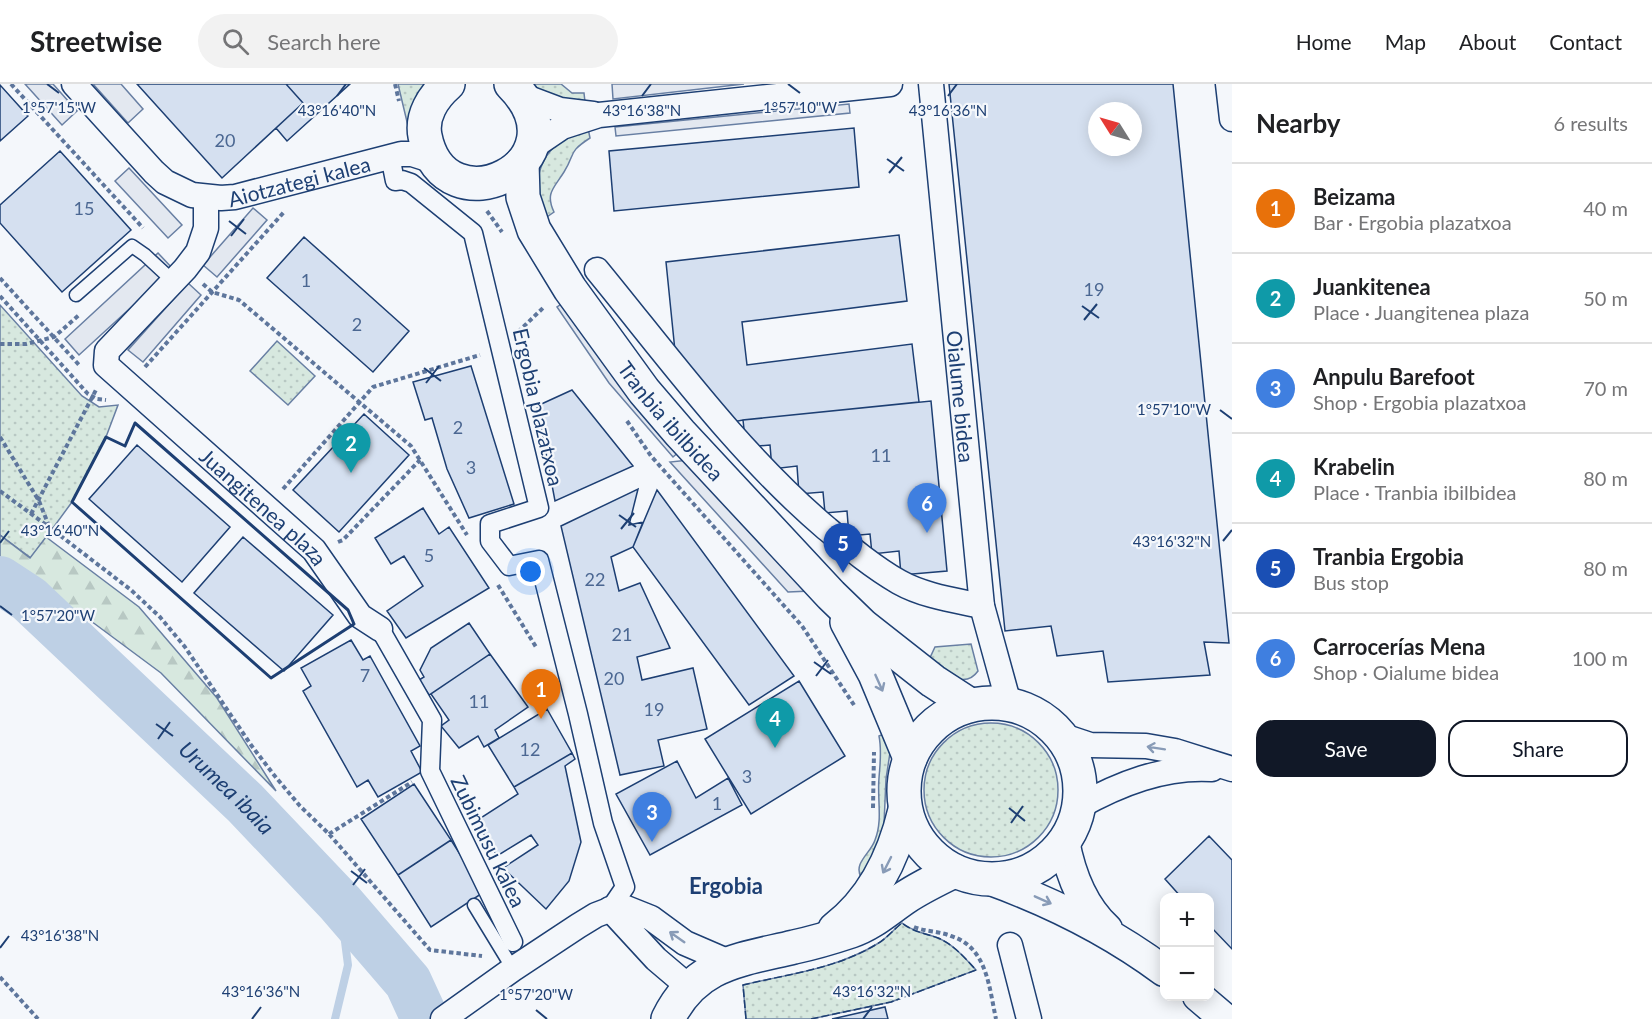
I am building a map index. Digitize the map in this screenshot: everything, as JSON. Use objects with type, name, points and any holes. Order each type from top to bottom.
[{"type":"main road","points":[[434,160],[427,146],[424,131],[431,103],[443,86]]},
{"type":"main road","name":"Tranbia ibilbidea","points":[[517,90],[532,112],[534,130],[527,155],[524,197],[534,230]]},
{"type":"main road","points":[[476,184],[501,179],[513,172],[527,155]]},
{"type":"main road","name":"Tranbia ibilbidea","points":[[434,160],[446,172],[460,180],[476,184],[508,204],[534,230],[570,289],[644,391],[680,433],[831,595],[863,626],[897,655],[970,705]]},
{"type":"main road","name":"Tranbia ibilbidea","points":[[831,595],[874,674],[910,758]]},
{"type":"main road","points":[[1009,704],[1037,715],[1060,735],[1077,769],[1080,788],[1078,807],[1064,841],[1052,854],[1023,873],[1006,878],[977,878],[954,871],[937,860],[923,846],[912,829],[905,810],[903,792],[905,775],[910,758],[920,739],[933,724],[951,712],[970,705],[1009,704]]},
{"type":"main road","points":[[822,939],[843,923],[877,884],[890,861],[905,810]]},
{"type":"main road","points":[[668,1019],[676,1003],[689,987],[709,972],[729,962],[852,931],[881,916],[920,888],[954,871]]},
{"type":"street","name":"Aiotzategi kalea","points":[[74,84],[165,182],[192,195],[206,198],[235,196],[390,156],[412,154],[434,160]]},
{"type":"street","points":[[527,155],[562,127],[580,119],[598,115],[890,84]]},
{"type":"street","name":"Oialume bidea","points":[[931,84],[982,606],[1009,704]]},
{"type":"street","points":[[1228,84],[1232,119]]},
{"type":"street","points":[[517,90],[560,110],[598,115]]},
{"type":"street","name":"Aiotzategi kalea","points":[[390,156],[409,142],[425,124]]},
{"type":"street","name":"Ergobia plazatxoa","points":[[390,156],[395,181],[402,180],[411,183],[473,233],[539,508],[490,524],[490,541],[509,566],[539,560],[603,823],[625,887],[610,909]]},
{"type":"street","name":"Aiotzategi kalea","points":[[135,391],[106,365],[107,351],[198,252],[206,228],[206,198]]},
{"type":"street","points":[[597,270],[719,421],[797,503],[861,557],[900,583],[937,597],[982,606]]},
{"type":"street","name":"Juangitenea plaza","points":[[135,391],[314,550],[360,616],[380,629]]},
{"type":"street","name":"Zubimusu kalea","points":[[380,629],[432,720],[430,771],[508,960]]},
{"type":"street","points":[[1060,735],[1090,745],[1146,746],[1175,751],[1232,770]]},
{"type":"street","points":[[1078,807],[1127,783],[1153,775],[1189,770],[1232,770]]},
{"type":"street","points":[[1064,841],[1073,876],[1081,893],[1091,910],[1118,939]]},
{"type":"street","points":[[988,879],[1055,905],[1118,939],[1160,968]]},
{"type":"street","points":[[443,1019],[508,960],[610,909],[626,908],[639,912],[685,943],[729,962]]},
{"type":"street","points":[[610,909],[650,953],[689,987]]},
{"type":"street","points":[[1010,945],[1029,1019]]},
{"type":"street","points":[[1204,1001],[1225,1019]]},
{"type":"lane","points":[[76,295],[132,246],[179,275]]},
{"type":"lane","points":[[474,905],[508,960]]},
{"type":"path","points":[[11,84],[146,230]]},
{"type":"path","points":[[179,275],[212,292],[239,300],[411,446],[471,541]]},
{"type":"path","points":[[0,278],[83,370]]},
{"type":"path","points":[[267,507],[374,387],[502,349],[539,310],[549,303]]},
{"type":"path","points":[[31,514],[98,386]]},
{"type":"path","points":[[625,418],[651,456],[802,626],[858,712]]},
{"type":"path","points":[[0,437],[39,501],[49,526]]},
{"type":"path","points":[[314,550],[343,540],[420,460]]},
{"type":"path","points":[[0,491],[131,590],[160,617],[185,647],[274,776],[329,834],[430,950],[508,960]]},
{"type":"path","points":[[496,582],[540,653]]},
{"type":"path","points":[[873,812],[874,744]]},
{"type":"path","points":[[329,834],[430,771]]},
{"type":"path","points":[[889,910],[920,929],[949,934],[972,948],[983,962],[996,1019]]},
{"type":"path","points":[[0,977],[38,1019]]},
{"type":"green space","points":[[398,84],[425,84],[416,99],[408,126]]},
{"type":"green space","points":[[534,84],[561,84],[572,93],[584,93],[585,102],[564,102],[538,89]]},
{"type":"green space","points":[[588,128],[590,138],[573,154],[552,191],[550,200],[554,212],[544,219],[537,187],[542,165],[554,147],[566,138]]},
{"type":"green space","points":[[0,305],[82,396],[99,407],[118,405],[106,437],[72,502],[31,558],[0,535]]},
{"type":"green space","points":[[277,341],[315,376],[288,405],[250,371]]},
{"type":"green space","points":[[0,535],[30,558],[46,537],[139,607],[217,698],[276,791],[161,673],[95,624],[0,559]]},
{"type":"green space","points":[[971,644],[978,671],[972,677],[960,679],[953,677],[928,662],[935,647]]},
{"type":"green space","points":[[991,723],[1017,728],[1038,743],[1053,764],[1058,790],[1053,816],[1038,837],[1017,852],[991,857],[965,852],[944,837],[929,816],[924,790],[929,764],[944,743],[965,728]]},
{"type":"green space","points":[[889,732],[891,746],[886,779],[884,824],[875,854],[861,877],[859,867],[873,845],[879,825],[881,752],[879,736]]},
{"type":"green space","points":[[902,923],[949,944],[976,970],[891,1002],[811,1019],[746,1019],[743,985],[812,970],[845,959],[880,942]]},
{"type":"shaded area","points":[[25,84],[53,84],[77,111],[62,125]]},
{"type":"shaded area","points":[[93,84],[121,84],[143,109],[128,123]]},
{"type":"shaded area","points":[[612,84],[744,84],[613,99]]},
{"type":"shaded area","points":[[849,104],[850,113],[616,136],[615,127]]},
{"type":"shaded area","points":[[129,168],[182,225],[168,238],[115,181]]},
{"type":"shaded area","points":[[253,208],[267,220],[217,277],[203,265]]},
{"type":"shaded area","points":[[158,253],[173,269],[79,355],[65,339]]},
{"type":"shaded area","points":[[188,283],[201,295],[143,362],[128,350]]},
{"type":"shaded area","points":[[563,303],[680,451],[673,457],[609,383],[557,307]]},
{"type":"shaded area","points":[[689,460],[810,591],[788,592],[670,462]]},
{"type":"building","points":[[137,84],[286,84],[303,103],[222,178]]},
{"type":"building","points":[[286,84],[350,84],[287,141],[276,128],[303,103]]},
{"type":"building","points":[[949,84],[1173,84],[1229,643],[1204,642],[1210,675],[1108,682],[1103,651],[1057,656],[1051,626],[1005,631]]},
{"type":"building","points":[[0,85],[28,116],[0,141]]},
{"type":"building","points":[[854,128],[859,187],[614,211],[609,151]]},
{"type":"building","points":[[60,151],[131,230],[62,292],[0,223],[0,205]]},
{"type":"building","points":[[899,235],[907,301],[742,322],[747,365],[912,344],[919,402],[728,423],[675,351],[666,262]]},
{"type":"building","points":[[304,237],[409,331],[373,372],[267,278]]},
{"type":"building","points":[[471,366],[514,504],[469,518],[447,469],[432,418],[425,420],[413,382]]},
{"type":"building","points":[[572,390],[633,466],[555,501],[537,406]]},
{"type":"building","points":[[931,401],[947,571],[901,575],[899,551],[872,554],[870,534],[849,536],[847,511],[825,513],[823,492],[799,494],[797,466],[772,469],[770,445],[746,447],[743,420]]},
{"type":"building","points":[[364,414],[409,455],[339,532],[293,490]]},
{"type":"building","points":[[137,445],[230,527],[182,582],[89,499]]},
{"type":"building","points":[[638,489],[629,525],[643,522],[633,547],[611,557],[619,591],[640,583],[670,648],[637,657],[642,680],[693,668],[707,729],[658,740],[664,766],[620,775],[561,526]]},
{"type":"building","points":[[657,490],[794,676],[749,705],[633,547]]},
{"type":"building","points":[[423,508],[439,534],[449,527],[489,588],[406,638],[387,611],[423,586],[404,556],[391,564],[375,538]]},
{"type":"building","points":[[243,537],[333,615],[284,671],[194,593]]},
{"type":"building","points":[[469,623],[490,654],[429,695],[419,680],[424,677],[420,670],[431,648]]},
{"type":"building","points":[[351,640],[363,660],[370,656],[420,746],[411,751],[422,772],[378,797],[368,780],[357,787],[303,691],[311,686],[301,668]]},
{"type":"building","points":[[490,654],[528,707],[495,730],[499,738],[484,747],[478,736],[459,748],[441,726],[449,720],[431,694]]},
{"type":"building","points":[[799,681],[845,756],[751,814],[705,739]]},
{"type":"building","points":[[547,709],[572,753],[514,787],[488,745]]},
{"type":"building","points":[[572,753],[575,759],[565,766],[581,842],[569,881],[546,909],[503,868],[538,845],[531,835],[497,856],[476,821],[518,794],[514,787]]},
{"type":"building","points":[[677,761],[696,798],[728,778],[742,805],[650,855],[616,794]]},
{"type":"building","points":[[414,784],[451,840],[398,875],[361,819]]},
{"type":"building","points":[[1209,836],[1232,860],[1232,949],[1214,930],[1214,893],[1178,893],[1165,879]]},
{"type":"building","points":[[451,840],[484,892],[431,927],[398,875]]},
{"type":"building","points":[[885,1007],[888,1019],[832,1019]]},
{"type":"waterway","name":"Urumea ibaia","points":[[0,580],[29,599],[245,803],[340,903],[408,982],[425,1019]]},
{"type":"waterway","points":[[335,1019],[348,965],[340,903]]},
{"type":"fence","points":[[746,1019],[743,985],[812,970],[845,959],[880,942],[902,923],[949,944],[976,970],[891,1002],[811,1019]]},
{"type":"wall","points":[[135,423],[348,610],[354,624],[271,678],[72,502],[106,437],[125,446],[135,423]]},
{"type":"place","name":"Juankitenea","points":[[351,473]]},
{"type":"place","name":"Carrocerías Mena","points":[[927,533]]},
{"type":"place","name":"Tranbia Ergobia","points":[[843,573]]},
{"type":"place","name":"Beizama","points":[[541,719]]},
{"type":"place","name":"Krabelin","points":[[775,748]]},
{"type":"place","name":"Anpulu Barefoot","points":[[652,842]]},
{"type":"district","name":"Ergobia","points":[[726,885]]}]
